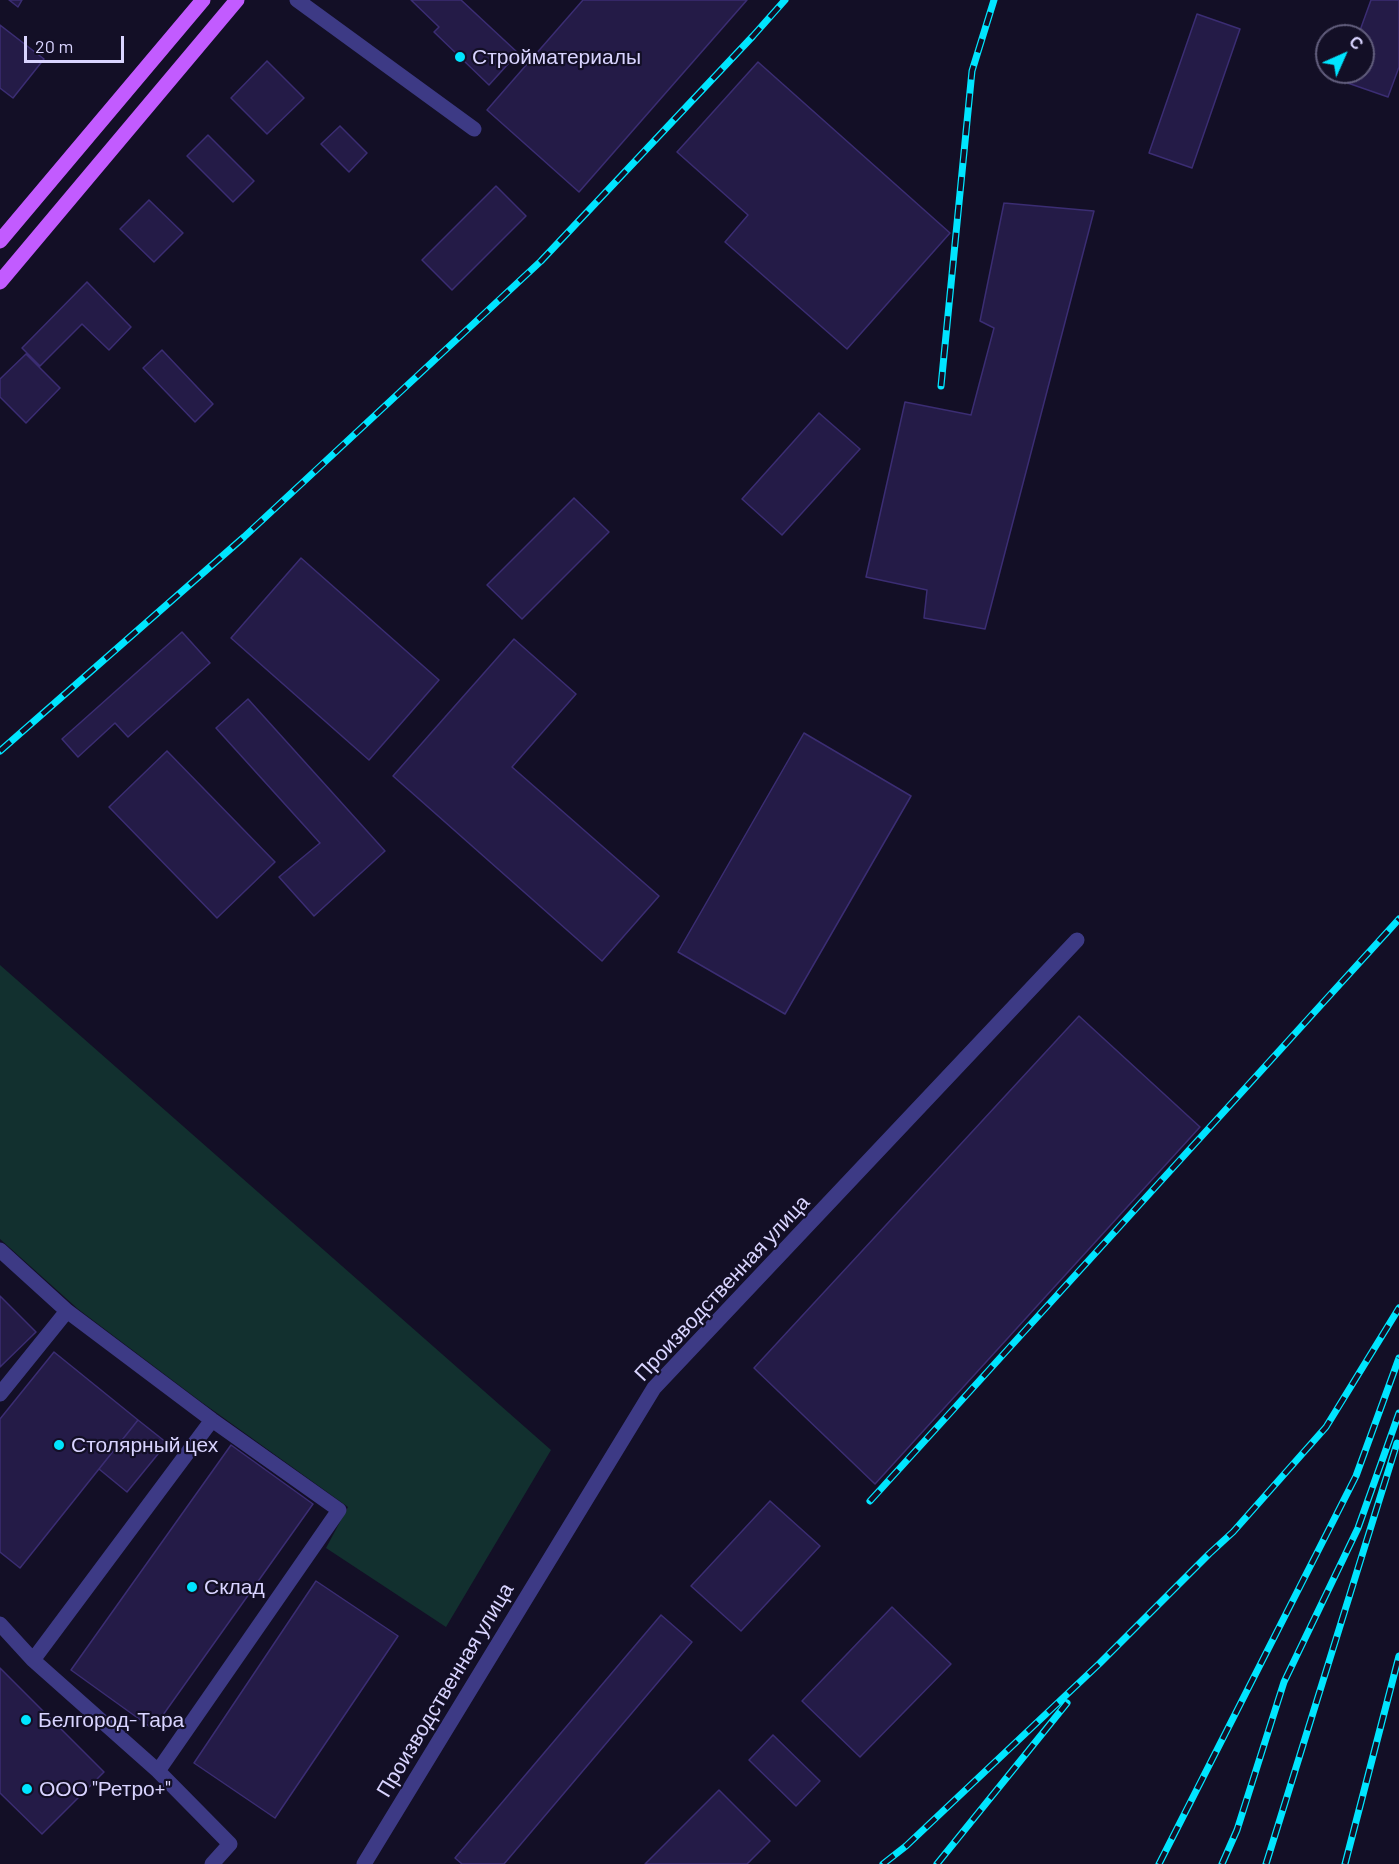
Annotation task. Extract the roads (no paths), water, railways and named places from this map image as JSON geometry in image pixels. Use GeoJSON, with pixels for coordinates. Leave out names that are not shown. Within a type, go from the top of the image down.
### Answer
{"type":"FeatureCollection","features":[{"type":"Feature","properties":{"kind":"main road"},"geometry":{"type":"LineString","coordinates":[[0,241],[203,0]]}},
{"type":"Feature","properties":{"kind":"main road"},"geometry":{"type":"LineString","coordinates":[[0,282],[237,0]]}},
{"type":"Feature","properties":{"kind":"street"},"geometry":{"type":"LineString","coordinates":[[297,0],[474,129]]}},
{"type":"Feature","properties":{"kind":"street","name":"Производственная улица"},"geometry":{"type":"LineString","coordinates":[[364,1864],[654,1388],[1077,940]]}},
{"type":"Feature","properties":{"kind":"street"},"geometry":{"type":"LineString","coordinates":[[0,1250],[67,1311],[212,1420],[339,1510],[158,1771]]}},
{"type":"Feature","properties":{"kind":"street"},"geometry":{"type":"LineString","coordinates":[[0,1394],[67,1311]]}},
{"type":"Feature","properties":{"kind":"street"},"geometry":{"type":"LineString","coordinates":[[33,1660],[212,1420]]}},
{"type":"Feature","properties":{"kind":"street"},"geometry":{"type":"LineString","coordinates":[[0,1624],[33,1660],[158,1771],[230,1844],[212,1864]]}},
{"type":"Feature","properties":{"kind":"railway"},"geometry":{"type":"LineString","coordinates":[[0,751],[244,537],[541,261],[785,0]]}},
{"type":"Feature","properties":{"kind":"railway"},"geometry":{"type":"LineString","coordinates":[[941,386],[972,71],[994,0]]}},
{"type":"Feature","properties":{"kind":"railway"},"geometry":{"type":"LineString","coordinates":[[870,1501],[1399,919]]}},
{"type":"Feature","properties":{"kind":"railway"},"geometry":{"type":"LineString","coordinates":[[883,1864],[906,1846],[1099,1664],[1233,1532],[1326,1427],[1399,1308]]}},
{"type":"Feature","properties":{"kind":"railway"},"geometry":{"type":"LineString","coordinates":[[1159,1864],[1356,1476],[1399,1358]]}},
{"type":"Feature","properties":{"kind":"railway"},"geometry":{"type":"LineString","coordinates":[[1222,1864],[1237,1830],[1284,1682],[1358,1528],[1399,1413]]}},
{"type":"Feature","properties":{"kind":"railway"},"geometry":{"type":"LineString","coordinates":[[1266,1864],[1397,1443]]}},
{"type":"Feature","properties":{"kind":"railway"},"geometry":{"type":"LineString","coordinates":[[1345,1864],[1399,1656]]}},
{"type":"Feature","properties":{"kind":"railway"},"geometry":{"type":"LineString","coordinates":[[937,1864],[1067,1703]]}},
{"type":"Feature","properties":{"kind":"place","name":"Стройматериалы"},"geometry":{"type":"Point","coordinates":[460,57]}},
{"type":"Feature","properties":{"kind":"place","name":"Столярный цех"},"geometry":{"type":"Point","coordinates":[59,1445]}},
{"type":"Feature","properties":{"kind":"place","name":"Склад"},"geometry":{"type":"Point","coordinates":[192,1587]}},
{"type":"Feature","properties":{"kind":"place","name":"Белгород-Тара"},"geometry":{"type":"Point","coordinates":[26,1720]}},
{"type":"Feature","properties":{"kind":"place","name":"ООО \"Ретро+\""},"geometry":{"type":"Point","coordinates":[27,1789]}}]}
